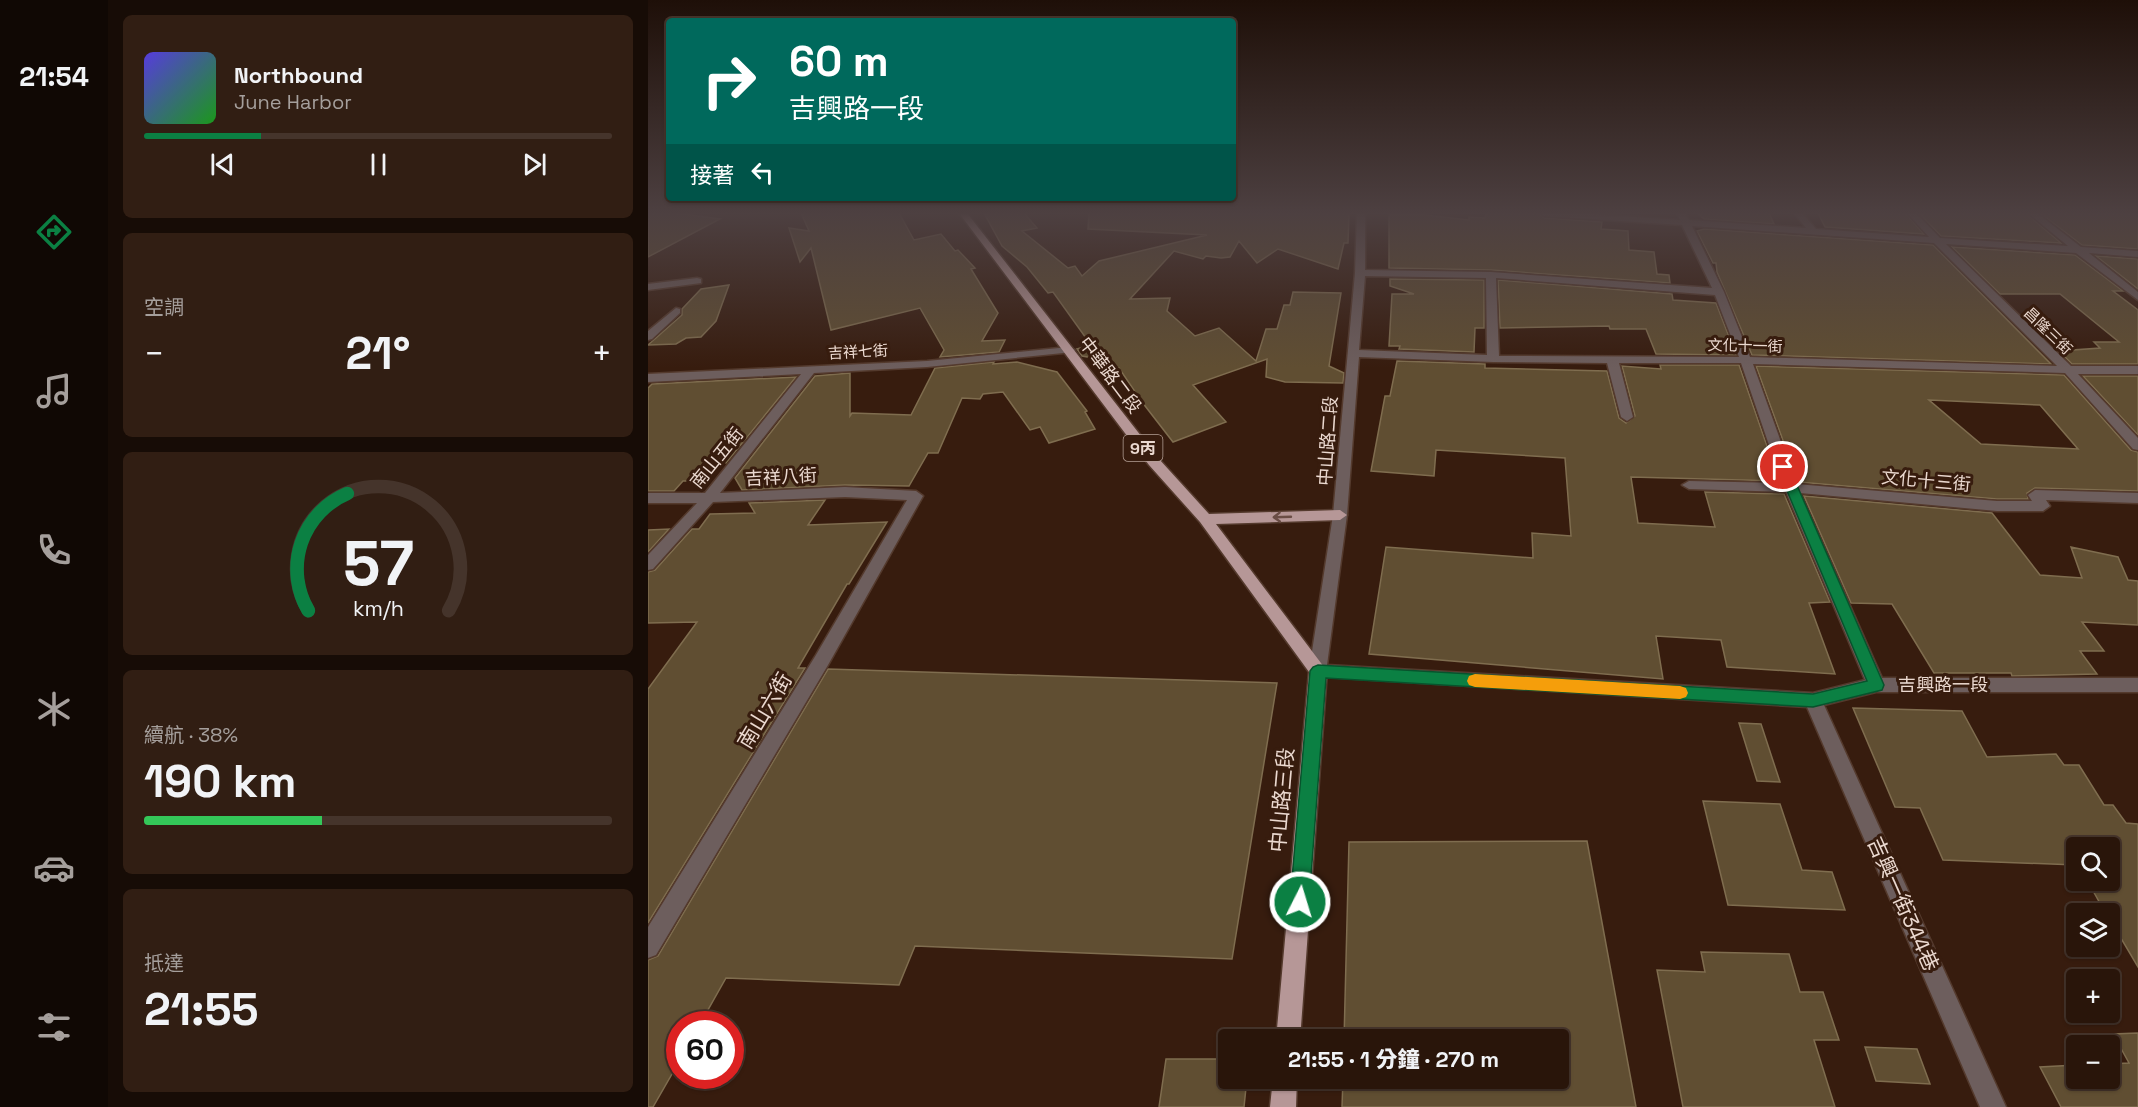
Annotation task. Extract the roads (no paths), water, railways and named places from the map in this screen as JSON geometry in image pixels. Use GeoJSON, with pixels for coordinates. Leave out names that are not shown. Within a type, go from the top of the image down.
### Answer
{"type":"FeatureCollection","features":[{"type":"Feature","properties":{"kind":"main road","name":"中華路二段"},"geometry":{"type":"LineString","coordinates":[[1003,265],[1154,462],[1205,519],[1318,671]]}},
{"type":"Feature","properties":{"kind":"main road"},"geometry":{"type":"LineString","coordinates":[[1205,519],[1340,515]]}},
{"type":"Feature","properties":{"kind":"main road","name":"中山路三段"},"geometry":{"type":"LineString","coordinates":[[1289,1029],[1318,671]]}},
{"type":"Feature","properties":{"kind":"main road"},"geometry":{"type":"LineString","coordinates":[[1283,1107],[1284,1089]]}},
{"type":"Feature","properties":{"kind":"street","name":"中山路二段"},"geometry":{"type":"LineString","coordinates":[[1318,671],[1340,515],[1360,265]]}},
{"type":"Feature","properties":{"kind":"street"},"geometry":{"type":"LineString","coordinates":[[1707,265],[1746,360],[1791,488],[1876,685]]}},
{"type":"Feature","properties":{"kind":"street","name":"昌隆三街"},"geometry":{"type":"LineString","coordinates":[[1961,265],[2068,370],[2138,446]]}},
{"type":"Feature","properties":{"kind":"street"},"geometry":{"type":"LineString","coordinates":[[2099,265],[2138,297]]}},
{"type":"Feature","properties":{"kind":"street"},"geometry":{"type":"LineString","coordinates":[[1360,273],[1491,275],[1719,292]]}},
{"type":"Feature","properties":{"kind":"street"},"geometry":{"type":"LineString","coordinates":[[1491,275],[1493,359]]}},
{"type":"Feature","properties":{"kind":"street"},"geometry":{"type":"LineString","coordinates":[[648,287],[697,281]]}},
{"type":"Feature","properties":{"kind":"street"},"geometry":{"type":"LineString","coordinates":[[648,337],[676,311]]}},
{"type":"Feature","properties":{"kind":"street","name":"吉祥七街"},"geometry":{"type":"LineString","coordinates":[[648,378],[927,364],[1069,350]]}},
{"type":"Feature","properties":{"kind":"street","name":"文化十一街"},"geometry":{"type":"LineString","coordinates":[[1352,353],[1493,359],[1746,360],[2138,370]]}},
{"type":"Feature","properties":{"kind":"street"},"geometry":{"type":"LineString","coordinates":[[1612,360],[1627,417]]}},
{"type":"Feature","properties":{"kind":"street","name":"南山五街"},"geometry":{"type":"LineString","coordinates":[[648,566],[709,498],[810,370]]}},
{"type":"Feature","properties":{"kind":"street","name":"文化十三街"},"geometry":{"type":"LineString","coordinates":[[1689,485],[1791,488],[1997,506],[2043,506],[2035,495],[2138,498]]}},
{"type":"Feature","properties":{"kind":"street","name":"吉祥八街"},"geometry":{"type":"LineString","coordinates":[[648,498],[709,498],[845,492],[915,496]]}},
{"type":"Feature","properties":{"kind":"street","name":"南山六街"},"geometry":{"type":"LineString","coordinates":[[648,947],[822,660],[915,496]]}},
{"type":"Feature","properties":{"kind":"street","name":"吉興路一段"},"geometry":{"type":"LineString","coordinates":[[1318,671],[1813,700],[1876,685],[2138,685]]}},
{"type":"Feature","properties":{"kind":"street","name":"吉興一街344巷"},"geometry":{"type":"LineString","coordinates":[[1813,700],[1993,1107]]}}]}
